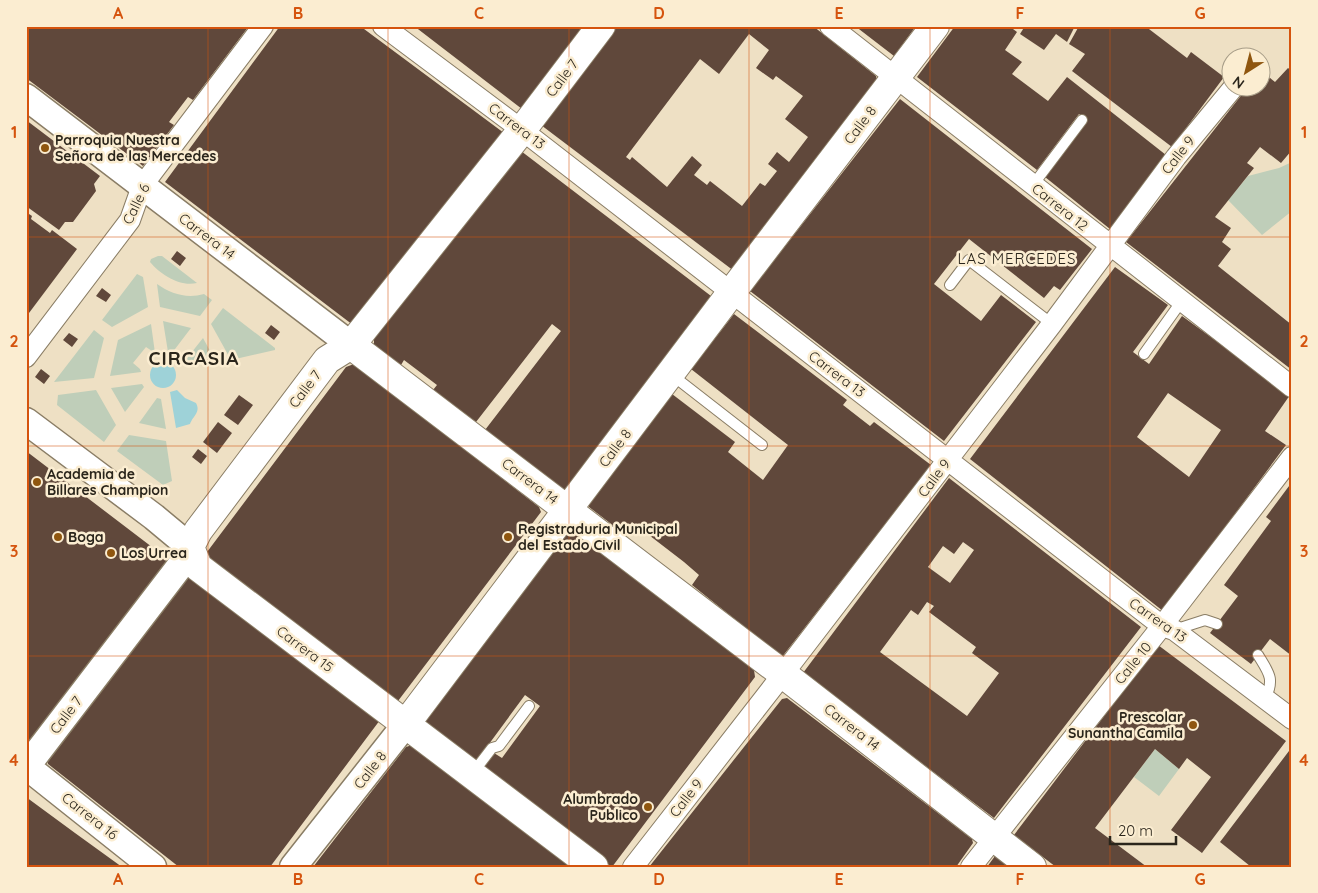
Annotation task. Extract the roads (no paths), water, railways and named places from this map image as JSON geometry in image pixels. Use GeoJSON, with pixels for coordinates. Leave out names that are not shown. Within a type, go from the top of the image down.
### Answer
{"type":"FeatureCollection","features":[{"type":"Feature","properties":{"kind":"main road","name":"Calle 7"},"geometry":{"type":"LineString","coordinates":[[190,547],[198,531],[326,360],[351,345],[522,130],[601,26]]}},
{"type":"Feature","properties":{"kind":"main road","name":"Calle 8"},"geometry":{"type":"LineString","coordinates":[[405,725],[935,26]]}},
{"type":"Feature","properties":{"kind":"main road","name":"Carrera 14"},"geometry":{"type":"LineString","coordinates":[[351,345],[783,674],[1032,867]]}},
{"type":"Feature","properties":{"kind":"main road","name":"Carrera 15"},"geometry":{"type":"LineString","coordinates":[[190,547],[198,567],[594,867]]}},
{"type":"Feature","properties":{"kind":"street","name":"Calle 6"},"geometry":{"type":"LineString","coordinates":[[26,357],[130,220],[142,186],[263,26]]}},
{"type":"Feature","properties":{"kind":"street","name":"Carrera 13"},"geometry":{"type":"LineString","coordinates":[[383,26],[522,130],[1168,628],[1292,719]]}},
{"type":"Feature","properties":{"kind":"street","name":"Carrera 12"},"geometry":{"type":"LineString","coordinates":[[830,26],[1110,247],[1292,387]]}},
{"type":"Feature","properties":{"kind":"street","name":"Carrera 14"},"geometry":{"type":"LineString","coordinates":[[26,96],[351,345]]}},
{"type":"Feature","properties":{"kind":"street","name":"Calle 9"},"geometry":{"type":"LineString","coordinates":[[633,867],[1052,324],[1176,157],[1225,98]]}},
{"type":"Feature","properties":{"kind":"street","name":"Carrera 15"},"geometry":{"type":"LineString","coordinates":[[26,421],[154,517],[190,547]]}},
{"type":"Feature","properties":{"kind":"street","name":"Calle 10"},"geometry":{"type":"LineString","coordinates":[[971,867],[993,837],[1168,628],[1292,458]]}},
{"type":"Feature","properties":{"kind":"street","name":"Calle 7"},"geometry":{"type":"LineString","coordinates":[[26,767],[180,566],[190,547]]}},
{"type":"Feature","properties":{"kind":"street","name":"Calle 8"},"geometry":{"type":"LineString","coordinates":[[293,867],[405,725]]}},
{"type":"Feature","properties":{"kind":"street","name":"Carrera 16"},"geometry":{"type":"LineString","coordinates":[[26,767],[154,867]]}},
{"type":"Feature","properties":{"kind":"lane"},"geometry":{"type":"LineString","coordinates":[[1033,185],[1082,120]]}},
{"type":"Feature","properties":{"kind":"lane"},"geometry":{"type":"LineString","coordinates":[[950,285],[969,260],[1052,324]]}},
{"type":"Feature","properties":{"kind":"lane"},"geometry":{"type":"LineString","coordinates":[[1144,354],[1181,302]]}},
{"type":"Feature","properties":{"kind":"lane"},"geometry":{"type":"LineString","coordinates":[[671,374],[762,445]]}},
{"type":"Feature","properties":{"kind":"lane"},"geometry":{"type":"LineString","coordinates":[[1168,628],[1205,620],[1217,624]]}},
{"type":"Feature","properties":{"kind":"lane"},"geometry":{"type":"LineString","coordinates":[[1258,655],[1270,674],[1270,688],[1265,699]]}},
{"type":"Feature","properties":{"kind":"lane"},"geometry":{"type":"LineString","coordinates":[[472,775],[492,748],[499,746],[529,706]]}},
{"type":"Feature","properties":{"kind":"water"},"geometry":{"type":"Polygon","coordinates":[[[163,362],[172,366],[176,375],[172,384],[163,388],[154,384],[150,375],[154,366],[163,362]]]}},
{"type":"Feature","properties":{"kind":"water"},"geometry":{"type":"Polygon","coordinates":[[[177,390],[185,398],[196,403],[198,409],[190,424],[176,428],[170,392],[177,390]]]}},
{"type":"Feature","properties":{"kind":"place","name":"Parroquia Nuestra Señora de las Mercedes"},"geometry":{"type":"Point","coordinates":[45,148]}},
{"type":"Feature","properties":{"kind":"place","name":"Academia de Billares Champion"},"geometry":{"type":"Point","coordinates":[37,482]}},
{"type":"Feature","properties":{"kind":"place","name":"Boga"},"geometry":{"type":"Point","coordinates":[58,537]}},
{"type":"Feature","properties":{"kind":"place","name":"Registraduria Municipal del Estado Civil"},"geometry":{"type":"Point","coordinates":[508,537]}},
{"type":"Feature","properties":{"kind":"place","name":"Los Urrea"},"geometry":{"type":"Point","coordinates":[111,553]}},
{"type":"Feature","properties":{"kind":"place","name":"Prescolar Sunantha Camila"},"geometry":{"type":"Point","coordinates":[1193,725]}},
{"type":"Feature","properties":{"kind":"place","name":"Alumbrado Publico"},"geometry":{"type":"Point","coordinates":[648,807]}},
{"type":"Feature","properties":{"kind":"district","name":"LAS MERCEDES"},"geometry":{"type":"Point","coordinates":[1017,258]}},
{"type":"Feature","properties":{"kind":"district","name":"CIRCASIA"},"geometry":{"type":"Point","coordinates":[194,358]}}]}
